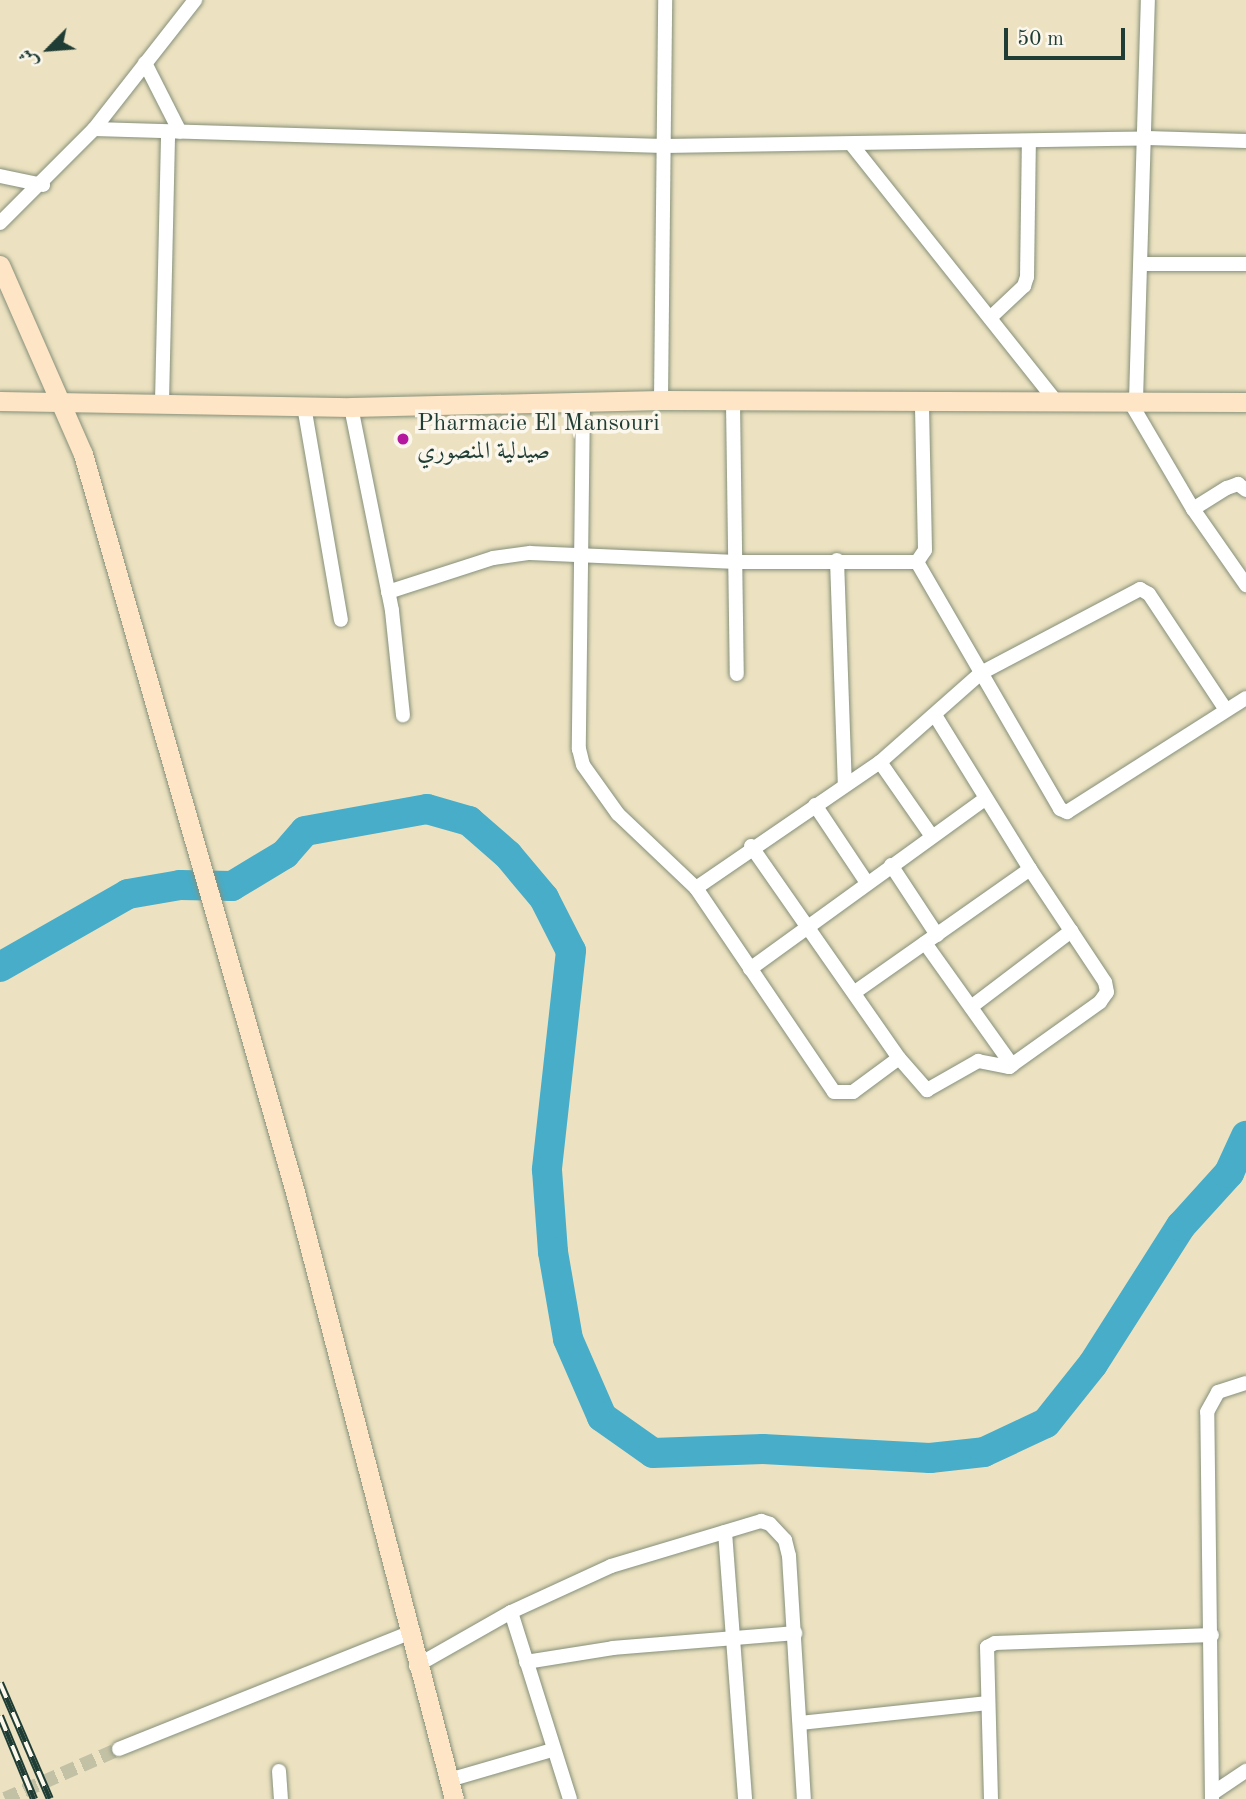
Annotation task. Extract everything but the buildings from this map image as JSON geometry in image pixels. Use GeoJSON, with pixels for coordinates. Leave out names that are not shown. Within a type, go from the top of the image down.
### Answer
{"type":"FeatureCollection","features":[{"type":"Feature","properties":{"kind":"street"},"geometry":{"type":"LineString","coordinates":[[0,223],[43,185],[94,129],[195,0]]}},
{"type":"Feature","properties":{"kind":"street"},"geometry":{"type":"LineString","coordinates":[[661,400],[665,0]]}},
{"type":"Feature","properties":{"kind":"street"},"geometry":{"type":"LineString","coordinates":[[1149,0],[1142,264],[1133,400],[1193,509],[1246,585]]}},
{"type":"Feature","properties":{"kind":"street"},"geometry":{"type":"LineString","coordinates":[[145,63],[174,132],[162,402]]}},
{"type":"Feature","properties":{"kind":"street"},"geometry":{"type":"LineString","coordinates":[[94,129],[664,146],[852,145],[1147,138],[1246,141]]}},
{"type":"Feature","properties":{"kind":"street"},"geometry":{"type":"LineString","coordinates":[[990,318],[1024,286],[1027,277],[1029,141]]}},
{"type":"Feature","properties":{"kind":"street"},"geometry":{"type":"LineString","coordinates":[[852,145],[1055,400]]}},
{"type":"Feature","properties":{"kind":"street"},"geometry":{"type":"LineString","coordinates":[[0,176],[43,185]]}},
{"type":"Feature","properties":{"kind":"street"},"geometry":{"type":"LineString","coordinates":[[1142,264],[1246,264]]}},
{"type":"Feature","properties":{"kind":"street"},"geometry":{"type":"LineString","coordinates":[[0,265],[83,454],[227,964],[295,1192],[416,1666],[454,1799]]}},
{"type":"Feature","properties":{"kind":"street"},"geometry":{"type":"LineString","coordinates":[[1,404],[61,400],[351,407],[661,400],[733,403],[1246,401]]}},
{"type":"Feature","properties":{"kind":"street"},"geometry":{"type":"LineString","coordinates":[[583,401],[584,556],[579,749],[583,765],[618,814],[695,888],[834,1092],[853,1092],[899,1058]]}},
{"type":"Feature","properties":{"kind":"street"},"geometry":{"type":"LineString","coordinates":[[916,562],[925,550],[922,402]]}},
{"type":"Feature","properties":{"kind":"street"},"geometry":{"type":"LineString","coordinates":[[733,403],[737,674]]}},
{"type":"Feature","properties":{"kind":"street"},"geometry":{"type":"LineString","coordinates":[[304,406],[341,620]]}},
{"type":"Feature","properties":{"kind":"street"},"geometry":{"type":"LineString","coordinates":[[351,407],[388,592],[403,715]]}},
{"type":"Feature","properties":{"kind":"street"},"geometry":{"type":"LineString","coordinates":[[1193,509],[1238,484],[1246,490]]}},
{"type":"Feature","properties":{"kind":"street"},"geometry":{"type":"LineString","coordinates":[[388,592],[493,558],[530,553],[737,562],[916,562]]}},
{"type":"Feature","properties":{"kind":"street"},"geometry":{"type":"LineString","coordinates":[[837,561],[845,785]]}},
{"type":"Feature","properties":{"kind":"street"},"geometry":{"type":"LineString","coordinates":[[916,562],[1060,809],[1067,812],[1246,698]]}},
{"type":"Feature","properties":{"kind":"street"},"geometry":{"type":"LineString","coordinates":[[695,888],[751,846],[880,762],[981,673],[1140,589],[1149,594],[1226,710]]}},
{"type":"Feature","properties":{"kind":"street"},"geometry":{"type":"LineString","coordinates":[[751,846],[805,928],[855,992],[899,1058],[927,1090],[978,1061],[1013,1065],[1092,1010],[1107,992],[935,715]]}},
{"type":"Feature","properties":{"kind":"street"},"geometry":{"type":"LineString","coordinates":[[880,762],[931,835]]}},
{"type":"Feature","properties":{"kind":"street"},"geometry":{"type":"LineString","coordinates":[[750,969],[931,835],[986,799]]}},
{"type":"Feature","properties":{"kind":"street"},"geometry":{"type":"LineString","coordinates":[[815,805],[867,883]]}},
{"type":"Feature","properties":{"kind":"street"},"geometry":{"type":"LineString","coordinates":[[891,865],[971,1007],[1013,1065]]}},
{"type":"Feature","properties":{"kind":"street"},"geometry":{"type":"LineString","coordinates":[[855,992],[1030,869]]}},
{"type":"Feature","properties":{"kind":"street"},"geometry":{"type":"LineString","coordinates":[[971,1007],[1071,931]]}},
{"type":"Feature","properties":{"kind":"street"},"geometry":{"type":"LineString","coordinates":[[1212,1796],[1207,1412],[1218,1392],[1246,1383]]}},
{"type":"Feature","properties":{"kind":"street"},"geometry":{"type":"LineString","coordinates":[[416,1666],[511,1612],[611,1566],[761,1521],[785,1539],[795,1633],[804,1799]]}},
{"type":"Feature","properties":{"kind":"street"},"geometry":{"type":"LineString","coordinates":[[725,1532],[736,1637],[745,1799]]}},
{"type":"Feature","properties":{"kind":"street"},"geometry":{"type":"LineString","coordinates":[[511,1612],[569,1799]]}},
{"type":"Feature","properties":{"kind":"street"},"geometry":{"type":"LineString","coordinates":[[526,1662],[613,1648],[795,1633]]}},
{"type":"Feature","properties":{"kind":"street"},"geometry":{"type":"LineString","coordinates":[[118,1749],[408,1634]]}},
{"type":"Feature","properties":{"kind":"street"},"geometry":{"type":"LineString","coordinates":[[991,1799],[985,1653],[995,1643],[1212,1635]]}},
{"type":"Feature","properties":{"kind":"street"},"geometry":{"type":"LineString","coordinates":[[800,1723],[988,1703]]}},
{"type":"Feature","properties":{"kind":"street"},"geometry":{"type":"LineString","coordinates":[[449,1780],[552,1750]]}},
{"type":"Feature","properties":{"kind":"street"},"geometry":{"type":"LineString","coordinates":[[279,1771],[281,1799]]}},
{"type":"Feature","properties":{"kind":"street"},"geometry":{"type":"LineString","coordinates":[[1212,1796],[1246,1771]]}},
{"type":"Feature","properties":{"kind":"waterway"},"geometry":{"type":"LineString","coordinates":[[0,967],[128,894],[180,885],[232,886],[285,854],[305,831],[427,809],[469,821],[508,855],[544,898],[571,951],[547,1170],[553,1252],[568,1339],[602,1417],[653,1453],[763,1449],[930,1458],[984,1452],[1046,1423],[1093,1364],[1181,1226],[1229,1173],[1246,1136]]}},
{"type":"Feature","properties":{"kind":"tunnel"},"geometry":{"type":"LineString","coordinates":[[5,1799],[119,1749]]}},
{"type":"Feature","properties":{"kind":"railway"},"geometry":{"type":"LineString","coordinates":[[0,1683],[50,1799]]}},
{"type":"Feature","properties":{"kind":"railway"},"geometry":{"type":"LineString","coordinates":[[0,1716],[34,1799]]}},
{"type":"Feature","properties":{"kind":"place","name":"Pharmacie El Mansouri صيدلية المنصوري"},"geometry":{"type":"Point","coordinates":[403,439]}}]}
